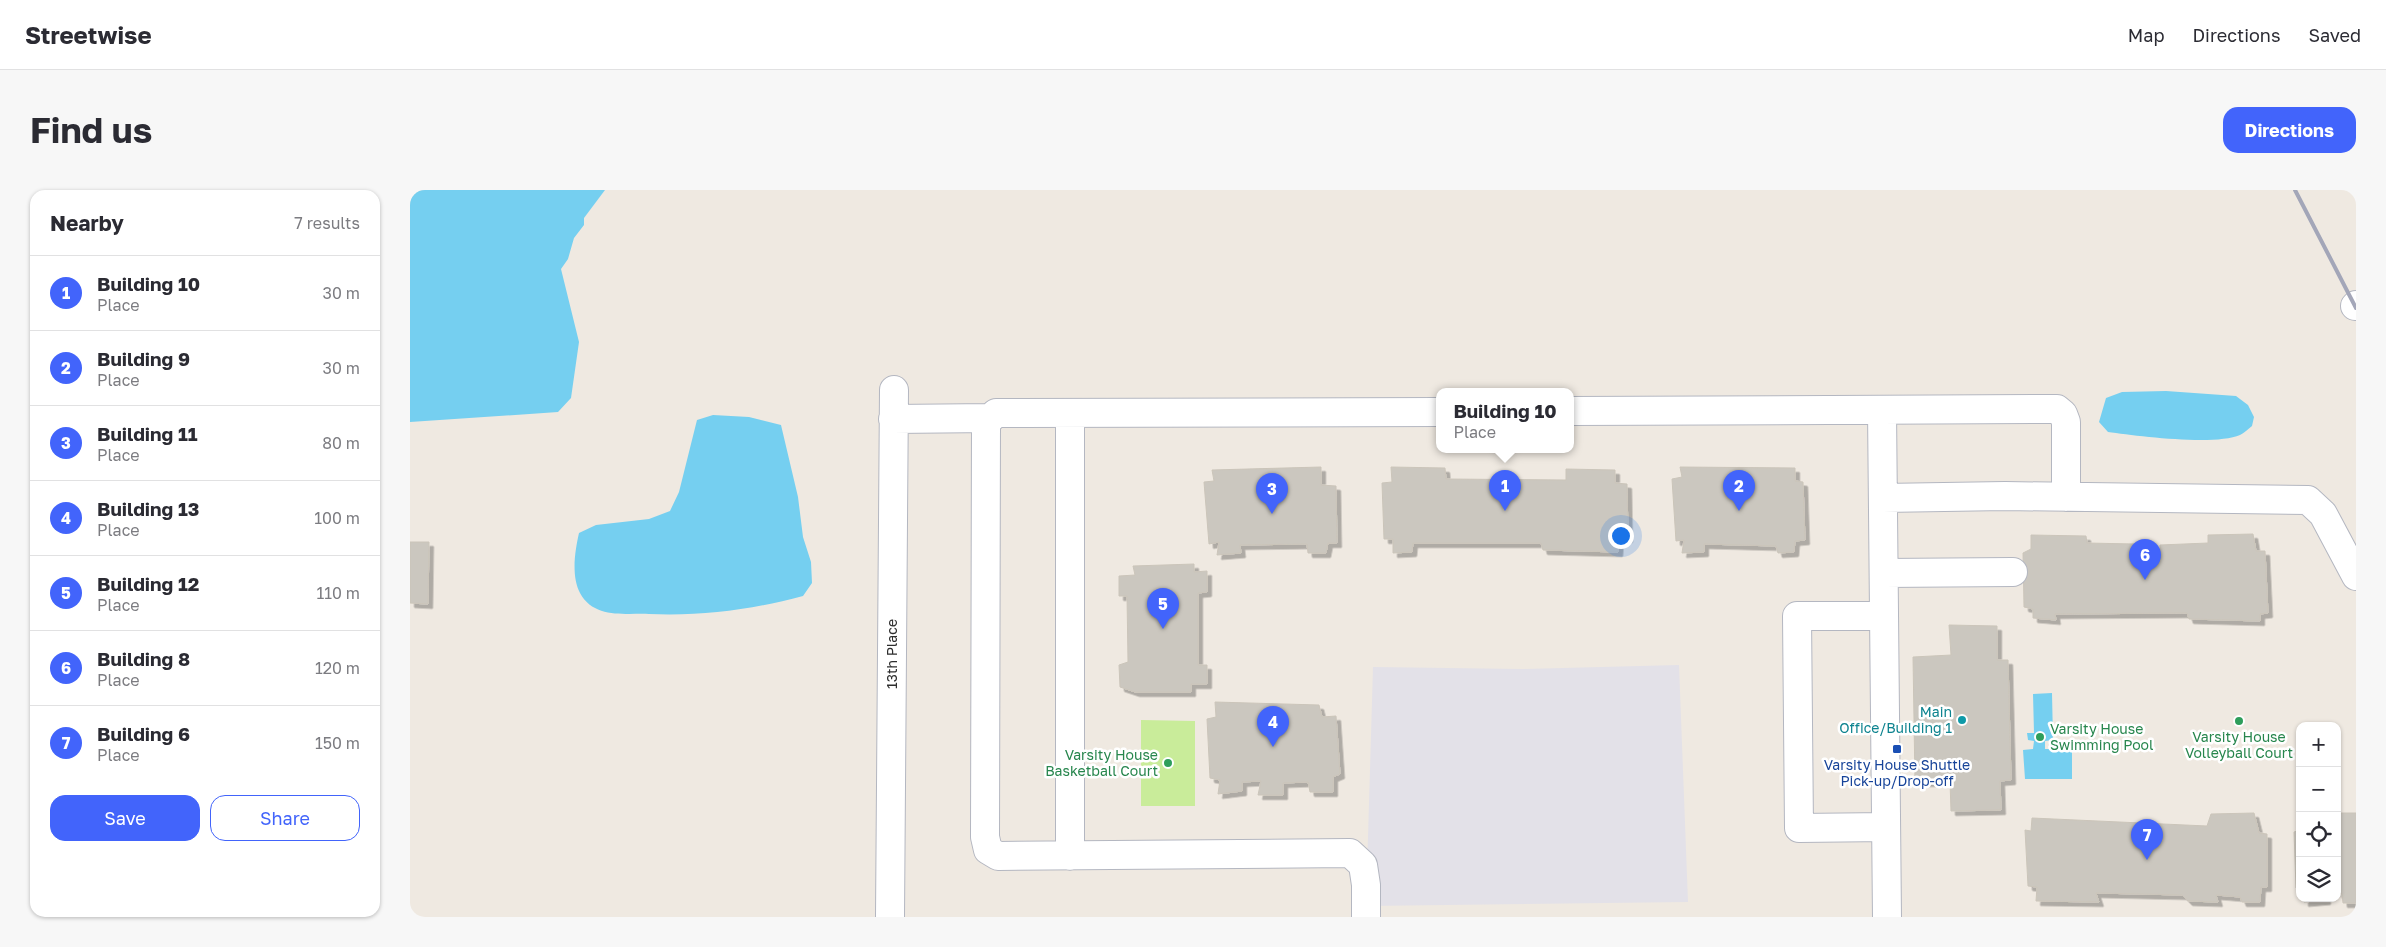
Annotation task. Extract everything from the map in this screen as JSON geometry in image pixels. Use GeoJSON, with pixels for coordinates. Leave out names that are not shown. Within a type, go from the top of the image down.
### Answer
{"type":"FeatureCollection","features":[{"type":"Feature","properties":{"kind":"street","name":"13th Place"},"geometry":{"type":"LineString","coordinates":[[890,917],[894,390]]}},
{"type":"Feature","properties":{"kind":"street"},"geometry":{"type":"LineString","coordinates":[[1574,411],[2056,409],[2063,414],[2066,422],[2066,497]]}},
{"type":"Feature","properties":{"kind":"street"},"geometry":{"type":"LineString","coordinates":[[1882,410],[1887,917]]}},
{"type":"Feature","properties":{"kind":"street"},"geometry":{"type":"LineString","coordinates":[[1366,917],[1366,885],[1363,865],[1350,853],[998,856],[988,850],[985,837],[986,422],[996,413],[1436,412]]}},
{"type":"Feature","properties":{"kind":"street"},"geometry":{"type":"LineString","coordinates":[[1070,413],[1070,856]]}},
{"type":"Feature","properties":{"kind":"street"},"geometry":{"type":"LineString","coordinates":[[893,419],[991,418]]}},
{"type":"Feature","properties":{"kind":"street"},"geometry":{"type":"LineString","coordinates":[[1883,498],[2066,497],[2308,500],[2323,514],[2356,576]]}},
{"type":"Feature","properties":{"kind":"street"},"geometry":{"type":"LineString","coordinates":[[1884,573],[2013,572]]}},
{"type":"Feature","properties":{"kind":"street"},"geometry":{"type":"LineString","coordinates":[[1884,616],[1797,616],[1798,818],[1799,828],[1886,827]]}},
{"type":"Feature","properties":{"kind":"shaded area"},"geometry":{"type":"Polygon","coordinates":[[[1679,665],[1688,902],[1366,906],[1373,667],[1522,669],[1679,665]]]}},
{"type":"Feature","properties":{"kind":"green space","name":"Varsity House Basketball Court"},"geometry":{"type":"Polygon","coordinates":[[[1141,720],[1195,721],[1195,806],[1141,806],[1141,720]]]}},
{"type":"Feature","properties":{"kind":"water"},"geometry":{"type":"Polygon","coordinates":[[[410,190],[605,190],[584,218],[584,225],[574,238],[568,259],[561,269],[579,342],[571,398],[558,412],[410,422],[410,190]]]}},
{"type":"Feature","properties":{"kind":"water"},"geometry":{"type":"Polygon","coordinates":[[[2166,391],[2236,396],[2248,405],[2254,417],[2252,426],[2240,435],[2228,438],[2195,440],[2155,438],[2108,432],[2099,422],[2106,398],[2122,392],[2166,391]]]}},
{"type":"Feature","properties":{"kind":"water"},"geometry":{"type":"Polygon","coordinates":[[[713,415],[749,417],[781,425],[798,497],[803,537],[811,562],[812,583],[803,596],[727,611],[689,614],[620,614],[602,611],[593,607],[580,593],[575,579],[575,555],[579,533],[596,525],[649,519],[670,511],[679,492],[697,420],[713,415]]]}},
{"type":"Feature","properties":{"kind":"water","name":"Varsity House Swimming Pool"},"geometry":{"type":"Polygon","coordinates":[[[2052,693],[2053,740],[2045,741],[2045,749],[2072,749],[2072,779],[2025,779],[2023,750],[2033,749],[2034,741],[2028,740],[2027,733],[2034,733],[2033,694],[2052,693]]]}},
{"type":"Feature","properties":{"kind":"building"},"geometry":{"type":"Polygon","coordinates":[[[1321,467],[1321,485],[1336,486],[1337,543],[1328,543],[1326,553],[1308,553],[1307,544],[1240,545],[1241,553],[1217,555],[1219,542],[1209,544],[1204,482],[1214,481],[1212,470],[1321,467]]]}},
{"type":"Feature","properties":{"kind":"building"},"geometry":{"type":"Polygon","coordinates":[[[1391,467],[1445,468],[1446,479],[1566,480],[1566,469],[1615,470],[1615,483],[1627,484],[1628,538],[1619,539],[1618,552],[1543,550],[1541,543],[1413,543],[1412,552],[1393,553],[1393,539],[1384,539],[1382,483],[1392,482],[1391,467]]]}},
{"type":"Feature","properties":{"kind":"building"},"geometry":{"type":"Polygon","coordinates":[[[1680,467],[1795,468],[1795,481],[1803,482],[1805,540],[1795,541],[1794,552],[1778,553],[1776,546],[1704,544],[1704,552],[1682,553],[1684,540],[1676,541],[1672,479],[1682,477],[1680,467]]]}},
{"type":"Feature","properties":{"kind":"building"},"geometry":{"type":"Polygon","coordinates":[[[2253,534],[2256,551],[2265,551],[2268,613],[2260,614],[2260,621],[2189,619],[2187,613],[2055,614],[2056,620],[2033,618],[2033,609],[2024,607],[2023,553],[2031,549],[2031,535],[2086,536],[2087,543],[2135,544],[2136,550],[2160,550],[2160,545],[2208,543],[2208,535],[2253,534]]]}},
{"type":"Feature","properties":{"kind":"building"},"geometry":{"type":"Polygon","coordinates":[[[410,542],[429,542],[428,604],[410,603],[410,542]]]}},
{"type":"Feature","properties":{"kind":"building"},"geometry":{"type":"Polygon","coordinates":[[[1194,564],[1194,572],[1207,571],[1207,592],[1198,593],[1198,665],[1207,665],[1207,684],[1191,684],[1191,692],[1135,692],[1120,687],[1119,665],[1128,662],[1127,596],[1119,596],[1119,576],[1135,575],[1133,566],[1194,564]]]}},
{"type":"Feature","properties":{"kind":"building","name":"Main Office/Building 1"},"geometry":{"type":"Polygon","coordinates":[[[1949,625],[1997,626],[1997,660],[2008,660],[2011,780],[2000,781],[2001,810],[1951,811],[1950,782],[1915,782],[1913,657],[1951,655],[1949,625]]]}},
{"type":"Feature","properties":{"kind":"building"},"geometry":{"type":"Polygon","coordinates":[[[1215,702],[1319,705],[1322,717],[1336,716],[1340,774],[1333,777],[1333,792],[1310,792],[1308,782],[1283,783],[1283,795],[1258,795],[1261,781],[1242,782],[1242,791],[1218,794],[1220,780],[1210,778],[1207,719],[1216,717],[1215,702]]]}},
{"type":"Feature","properties":{"kind":"building"},"geometry":{"type":"Polygon","coordinates":[[[2254,813],[2259,833],[2267,834],[2267,887],[2261,887],[2260,902],[2242,902],[2240,897],[2216,895],[2218,902],[2188,901],[2182,895],[2096,893],[2099,902],[2036,901],[2037,887],[2028,886],[2025,830],[2031,831],[2032,818],[2207,826],[2211,814],[2254,813]]]}},
{"type":"Feature","properties":{"kind":"building"},"geometry":{"type":"Polygon","coordinates":[[[2341,813],[2356,813],[2356,903],[2343,903],[2341,813]]]}},
{"type":"Feature","properties":{"kind":"building"},"geometry":{"type":"Polygon","coordinates":[[[2296,831],[2296,888],[2294,832],[2296,831]]]}},
{"type":"Feature","properties":{"kind":"railway"},"geometry":{"type":"LineString","coordinates":[[2295,190],[2356,308]]}},
{"type":"Feature","properties":{"kind":"place","name":"Building 10"},"geometry":{"type":"Point","coordinates":[1505,511]}},
{"type":"Feature","properties":{"kind":"place","name":"Building 9"},"geometry":{"type":"Point","coordinates":[1739,511]}},
{"type":"Feature","properties":{"kind":"place","name":"Building 11"},"geometry":{"type":"Point","coordinates":[1272,514]}},
{"type":"Feature","properties":{"kind":"place","name":"Building 8"},"geometry":{"type":"Point","coordinates":[2145,580]}},
{"type":"Feature","properties":{"kind":"place","name":"Building 12"},"geometry":{"type":"Point","coordinates":[1163,629]}},
{"type":"Feature","properties":{"kind":"place","name":"Main Office/Building 1"},"geometry":{"type":"Point","coordinates":[1962,720]}},
{"type":"Feature","properties":{"kind":"place","name":"Varsity House Volleyball Court"},"geometry":{"type":"Point","coordinates":[2239,721]}},
{"type":"Feature","properties":{"kind":"place","name":"Varsity House Swimming Pool"},"geometry":{"type":"Point","coordinates":[2040,737]}},
{"type":"Feature","properties":{"kind":"place","name":"Building 13"},"geometry":{"type":"Point","coordinates":[1273,747]}},
{"type":"Feature","properties":{"kind":"place","name":"Varsity House Shuttle Pick-up/Drop-off"},"geometry":{"type":"Point","coordinates":[1897,749]}},
{"type":"Feature","properties":{"kind":"place","name":"Varsity House Basketball Court"},"geometry":{"type":"Point","coordinates":[1168,763]}},
{"type":"Feature","properties":{"kind":"place","name":"Building 6"},"geometry":{"type":"Point","coordinates":[2147,860]}}]}
